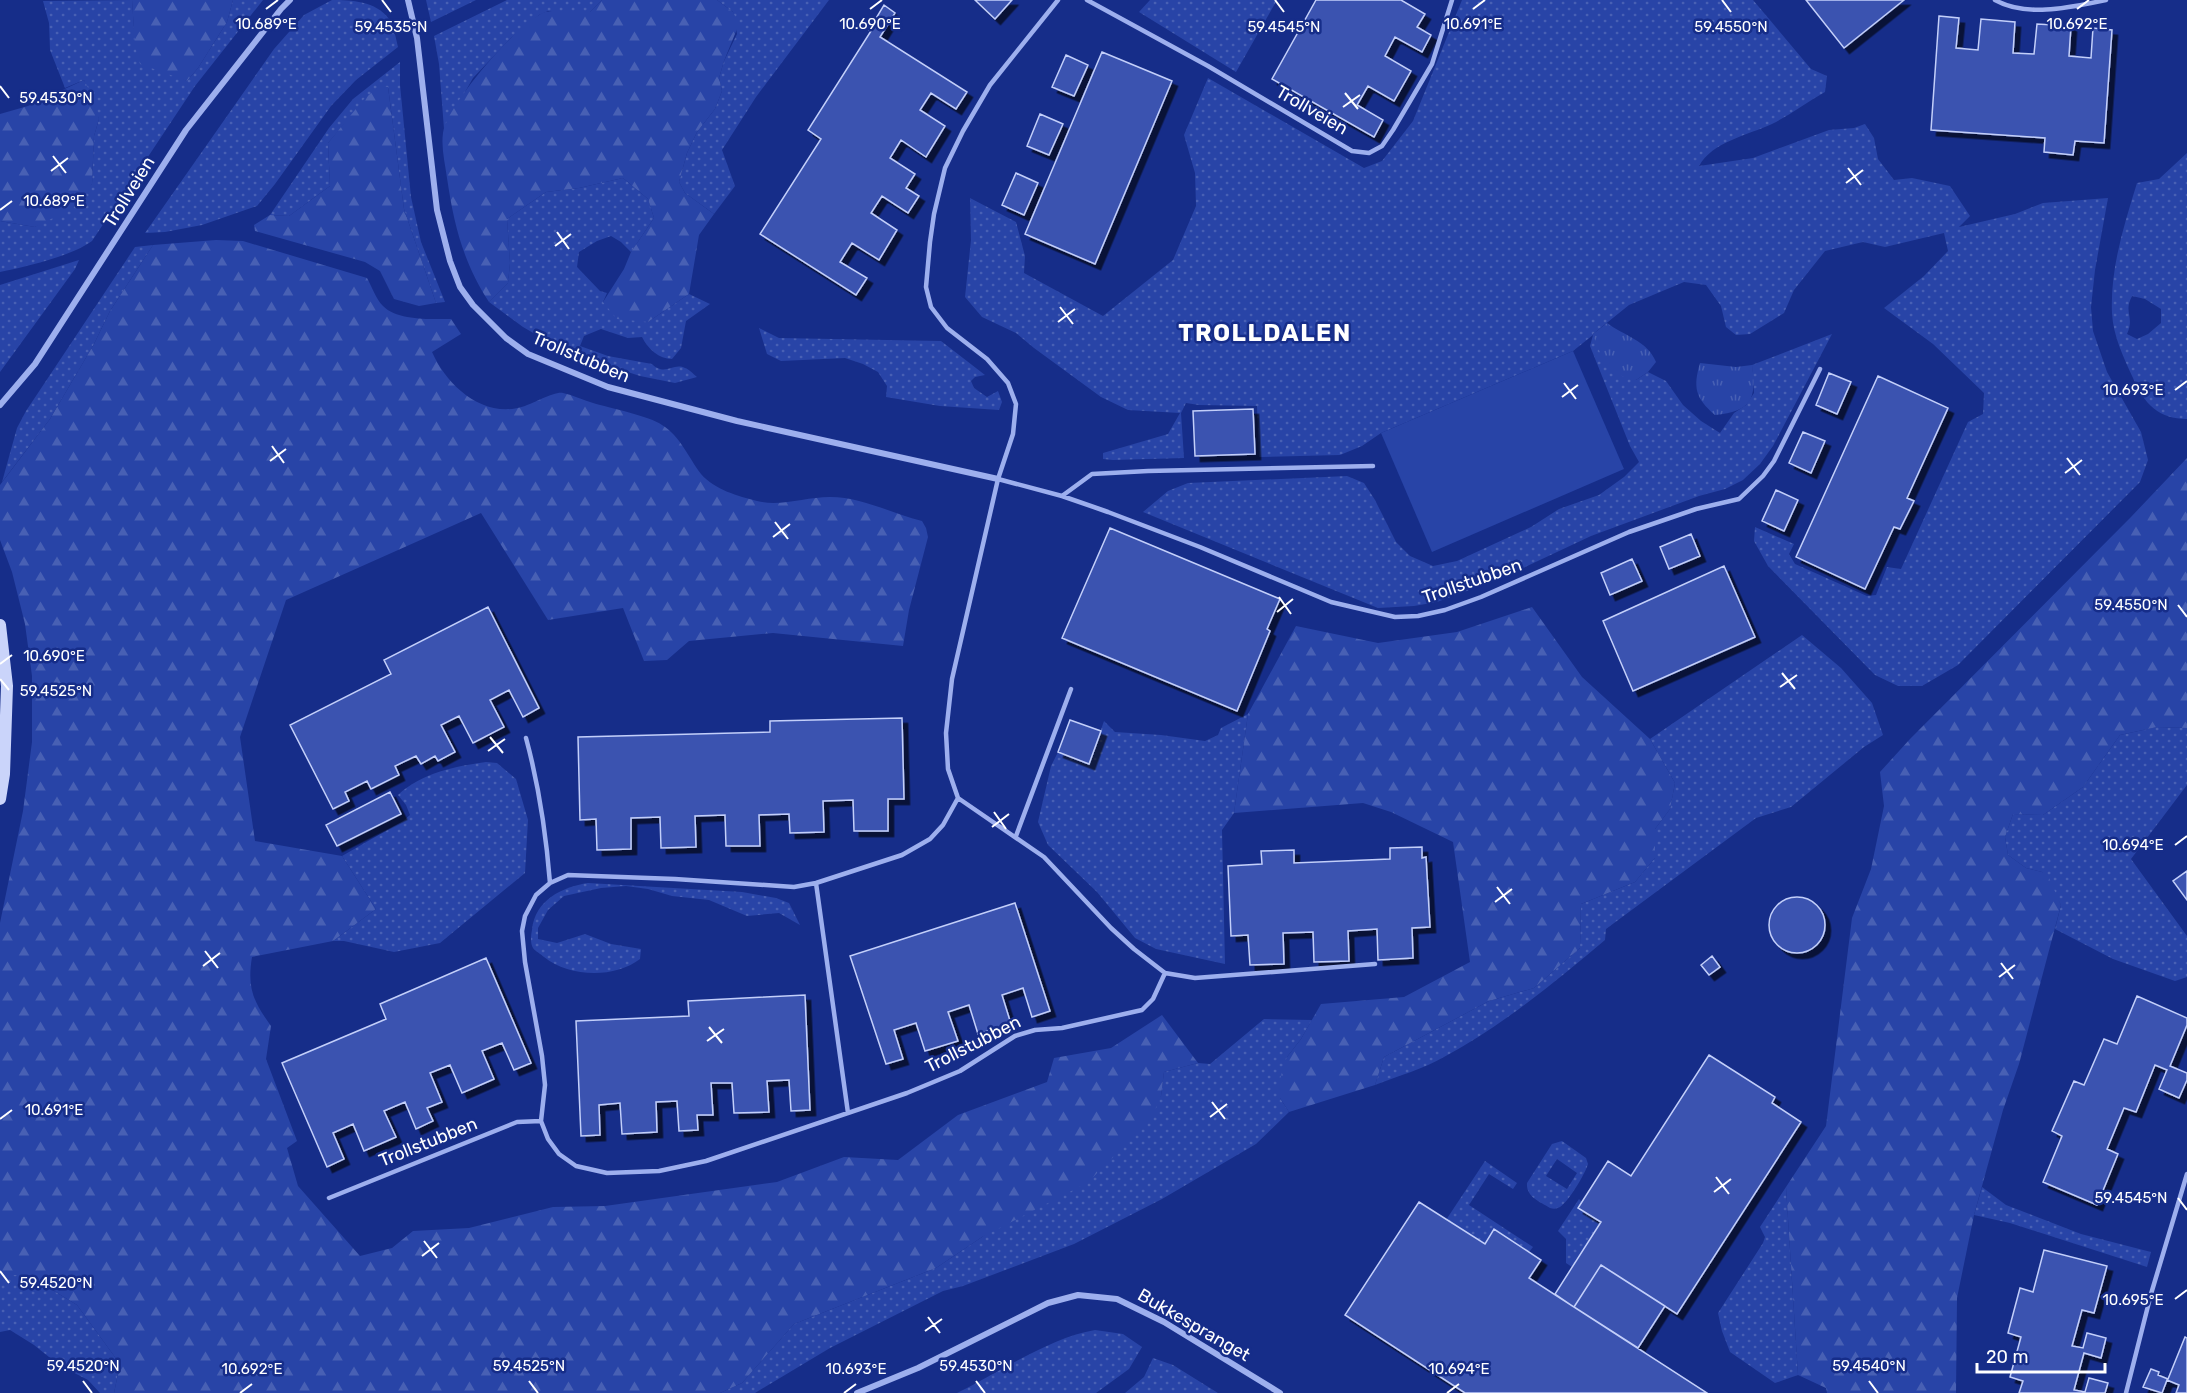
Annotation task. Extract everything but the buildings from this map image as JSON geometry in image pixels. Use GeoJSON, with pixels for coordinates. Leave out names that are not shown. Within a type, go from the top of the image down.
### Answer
{"type":"FeatureCollection","features":[{"type":"Feature","properties":{"kind":"street","name":"Trollveien"},"geometry":{"type":"LineString","coordinates":[[0,405],[35,364],[186,130],[290,0]]}},
{"type":"Feature","properties":{"kind":"street","name":"Trollstubben"},"geometry":{"type":"LineString","coordinates":[[408,0],[417,38],[436,210],[450,261],[460,286],[473,305],[506,338],[528,354],[608,387],[737,421],[998,479]]}},
{"type":"Feature","properties":{"kind":"street"},"geometry":{"type":"LineString","coordinates":[[0,625],[7,686],[4,774],[0,799]]}},
{"type":"Feature","properties":{"kind":"street","name":"Bukkespranget"},"geometry":{"type":"LineString","coordinates":[[857,1393],[918,1368],[1048,1303],[1078,1295],[1117,1299],[1164,1322],[1280,1393]]}},
{"type":"Feature","properties":{"kind":"lane"},"geometry":{"type":"LineString","coordinates":[[1058,0],[990,85],[945,168],[934,214],[926,287],[932,307],[947,328],[987,359],[1008,383],[1016,404],[1013,434],[998,479],[952,679],[946,733],[948,769],[958,798],[1044,857],[1126,942],[1165,973],[1195,978],[1375,964]]}},
{"type":"Feature","properties":{"kind":"lane","name":"Trollveien"},"geometry":{"type":"LineString","coordinates":[[1087,0],[1208,66],[1352,151],[1369,153],[1382,146],[1432,64],[1452,0]]}},
{"type":"Feature","properties":{"kind":"lane"},"geometry":{"type":"LineString","coordinates":[[1995,0],[2005,5],[2046,9],[2106,0]]}},
{"type":"Feature","properties":{"kind":"lane","name":"Trollstubben"},"geometry":{"type":"LineString","coordinates":[[998,479],[1062,496],[1200,547],[1331,602],[1395,617],[1418,616],[1445,610],[1481,597],[1629,532],[1696,509],[1739,499],[1763,477],[1774,461],[1820,369]]}},
{"type":"Feature","properties":{"kind":"lane"},"geometry":{"type":"LineString","coordinates":[[1062,496],[1092,474],[1373,466]]}},
{"type":"Feature","properties":{"kind":"lane"},"geometry":{"type":"LineString","coordinates":[[1016,836],[1071,688]]}},
{"type":"Feature","properties":{"kind":"lane"},"geometry":{"type":"LineString","coordinates":[[526,738],[536,773],[546,833],[550,883]]}},
{"type":"Feature","properties":{"kind":"lane"},"geometry":{"type":"LineString","coordinates":[[541,1121],[545,1085],[522,931],[525,916],[536,895],[550,883],[568,874],[794,887],[816,884],[902,855],[930,839],[943,825],[958,798]]}},
{"type":"Feature","properties":{"kind":"lane"},"geometry":{"type":"LineString","coordinates":[[816,884],[848,1113]]}},
{"type":"Feature","properties":{"kind":"lane","name":"Trollstubben"},"geometry":{"type":"LineString","coordinates":[[329,1198],[517,1122],[541,1121],[548,1139],[559,1154],[576,1166],[607,1173],[659,1171],[706,1161],[907,1093],[960,1071],[1015,1036],[1035,1030],[1062,1028],[1142,1010],[1153,999],[1165,973]]}},
{"type":"Feature","properties":{"kind":"lane"},"geometry":{"type":"LineString","coordinates":[[2126,1393],[2151,1294],[2187,1174]]}},
{"type":"Feature","properties":{"kind":"green space"},"geometry":{"type":"Polygon","coordinates":[[[132,0],[134,29],[180,77],[187,81],[198,68],[227,22],[233,0],[263,0],[195,86],[92,241],[61,256],[0,272],[0,221],[35,227],[92,184],[94,136],[99,119],[84,80],[65,88],[50,50],[49,23],[43,1],[132,0]]]}},
{"type":"Feature","properties":{"kind":"green space"},"geometry":{"type":"Polygon","coordinates":[[[132,0],[233,0],[227,22],[198,68],[187,81],[140,64],[135,46],[132,0]]]}},
{"type":"Feature","properties":{"kind":"green space"},"geometry":{"type":"Polygon","coordinates":[[[332,0],[355,1],[377,8],[391,22],[398,47],[356,80],[331,106],[257,206],[202,225],[145,233],[274,49],[304,15],[332,0]]]}},
{"type":"Feature","properties":{"kind":"green space"},"geometry":{"type":"Polygon","coordinates":[[[426,0],[476,0],[431,22],[426,0]]]}},
{"type":"Feature","properties":{"kind":"green space"},"geometry":{"type":"Polygon","coordinates":[[[507,0],[602,0],[590,12],[556,13],[548,11],[539,15],[511,38],[473,78],[444,129],[439,64],[434,36],[507,0]]]}},
{"type":"Feature","properties":{"kind":"green space"},"geometry":{"type":"Polygon","coordinates":[[[602,0],[717,0],[733,12],[739,24],[719,78],[722,91],[715,109],[697,132],[687,153],[679,182],[685,193],[714,214],[699,235],[689,294],[648,322],[617,319],[603,302],[624,269],[631,252],[654,218],[648,199],[623,178],[579,188],[546,192],[507,219],[510,263],[508,283],[489,302],[472,272],[461,243],[453,212],[442,144],[447,120],[457,104],[485,66],[518,31],[545,12],[590,12],[602,0]]]}},
{"type":"Feature","properties":{"kind":"green space"},"geometry":{"type":"Polygon","coordinates":[[[717,0],[829,0],[756,97],[722,150],[735,186],[714,214],[685,193],[679,182],[687,153],[697,132],[715,109],[722,91],[719,78],[724,61],[737,34],[733,12],[717,0]]]}},
{"type":"Feature","properties":{"kind":"green space"},"geometry":{"type":"Polygon","coordinates":[[[1150,0],[1277,0],[1236,72],[1139,12],[1150,0]]]}},
{"type":"Feature","properties":{"kind":"green space"},"geometry":{"type":"Polygon","coordinates":[[[1462,0],[1753,0],[1811,69],[1827,76],[1825,92],[1772,124],[1721,145],[1699,166],[1753,158],[1829,130],[1854,128],[1865,124],[1874,138],[1878,159],[1894,180],[1912,178],[1950,186],[1970,216],[1959,227],[2015,214],[2043,203],[2108,198],[2095,270],[2091,307],[2093,331],[2107,372],[2141,432],[2148,460],[2140,482],[1958,665],[1922,686],[1898,686],[1875,675],[1768,566],[1754,541],[1755,527],[1794,544],[1789,554],[1795,564],[1867,596],[1876,595],[1887,567],[1901,569],[1968,422],[1983,414],[1984,393],[1933,344],[1884,308],[1924,276],[1948,251],[1944,233],[1885,247],[1863,242],[1825,251],[1794,290],[1784,313],[1750,334],[1736,335],[1726,327],[1721,306],[1706,285],[1684,282],[1629,305],[1593,334],[1636,380],[1648,372],[1666,381],[1683,405],[1701,421],[1720,433],[1734,413],[1746,405],[1754,393],[1752,365],[1832,334],[1773,446],[1760,464],[1743,480],[1725,489],[1699,496],[1591,536],[1504,577],[1437,602],[1378,608],[1143,512],[1168,491],[1188,483],[1347,476],[1364,483],[1396,542],[1410,556],[1433,566],[1457,561],[1531,527],[1559,509],[1599,495],[1624,477],[1639,462],[1630,446],[1590,346],[1593,335],[1573,351],[1381,433],[1362,446],[1340,455],[1259,457],[1257,406],[1186,403],[1181,413],[1184,458],[1103,459],[1103,453],[1168,434],[1180,413],[1128,410],[1101,397],[1016,333],[982,317],[965,297],[971,240],[970,198],[1016,222],[1025,256],[1024,273],[1103,316],[1173,260],[1196,206],[1195,173],[1184,135],[1208,78],[1364,168],[1382,161],[1413,121],[1462,0]]]}},
{"type":"Feature","properties":{"kind":"green space"},"geometry":{"type":"Polygon","coordinates":[[[400,62],[400,85],[411,197],[421,242],[445,302],[436,303],[404,209],[388,87],[346,122],[328,143],[330,186],[289,216],[270,215],[329,128],[353,99],[400,62]]]}},
{"type":"Feature","properties":{"kind":"green space"},"geometry":{"type":"Polygon","coordinates":[[[84,80],[95,101],[99,119],[94,136],[92,184],[73,208],[35,227],[0,221],[0,114],[28,106],[84,80]]]}},
{"type":"Feature","properties":{"kind":"green space"},"geometry":{"type":"Polygon","coordinates":[[[380,86],[388,87],[404,209],[436,303],[419,306],[394,299],[380,271],[365,262],[255,231],[254,225],[270,215],[289,216],[330,186],[328,143],[364,99],[380,86]]]}},
{"type":"Feature","properties":{"kind":"green space"},"geometry":{"type":"Polygon","coordinates":[[[2187,153],[2187,419],[2161,413],[2142,395],[2123,355],[2113,322],[2113,280],[2123,231],[2137,183],[2159,179],[2187,153]],[[2132,296],[2129,307],[2130,323],[2127,334],[2137,339],[2148,334],[2161,323],[2161,309],[2145,299],[2132,296]]]}},
{"type":"Feature","properties":{"kind":"green space"},"geometry":{"type":"Polygon","coordinates":[[[623,178],[648,199],[654,218],[631,252],[611,236],[579,252],[577,267],[600,291],[607,293],[603,302],[648,322],[689,294],[710,304],[686,321],[681,348],[672,359],[654,353],[642,337],[628,338],[601,329],[584,336],[580,346],[608,356],[652,364],[661,369],[681,367],[688,369],[697,377],[675,383],[640,376],[566,352],[523,327],[489,302],[508,283],[510,263],[507,219],[546,192],[579,188],[623,178]]]}},
{"type":"Feature","properties":{"kind":"green space"},"geometry":{"type":"Polygon","coordinates":[[[216,240],[243,241],[367,278],[383,306],[397,314],[415,318],[451,319],[461,334],[432,352],[447,377],[457,388],[482,404],[510,409],[563,393],[639,415],[669,430],[701,474],[727,492],[766,503],[830,497],[853,500],[922,521],[928,537],[909,610],[903,646],[773,633],[689,641],[667,660],[644,661],[623,608],[548,620],[481,513],[286,600],[240,737],[255,841],[342,856],[376,909],[333,941],[252,957],[251,986],[260,1009],[271,1026],[266,1059],[297,1141],[287,1148],[298,1186],[360,1256],[392,1248],[413,1231],[469,1228],[553,1207],[605,1206],[777,1182],[844,1157],[898,1160],[958,1115],[1047,1082],[1054,1058],[1111,1048],[1162,1015],[1198,1063],[1164,1072],[1161,1096],[1150,1121],[1087,1183],[982,1237],[936,1268],[794,1324],[742,1383],[720,1393],[114,1393],[120,1364],[77,1305],[28,1275],[0,1275],[0,923],[23,811],[32,742],[32,676],[25,624],[12,572],[0,540],[0,485],[50,419],[94,344],[110,311],[153,245],[216,240]]]}},
{"type":"Feature","properties":{"kind":"green space"},"geometry":{"type":"Polygon","coordinates":[[[153,245],[110,311],[94,344],[50,419],[2,482],[17,428],[26,411],[135,247],[153,245]]]}},
{"type":"Feature","properties":{"kind":"green space"},"geometry":{"type":"Polygon","coordinates":[[[79,260],[75,269],[0,372],[0,285],[79,260]]]}},
{"type":"Feature","properties":{"kind":"green space"},"geometry":{"type":"Polygon","coordinates":[[[1607,323],[1641,343],[1656,362],[1648,372],[1636,380],[1613,370],[1607,365],[1599,351],[1593,334],[1607,323]]]}},
{"type":"Feature","properties":{"kind":"green space"},"geometry":{"type":"Polygon","coordinates":[[[759,328],[779,338],[941,341],[985,375],[975,377],[971,381],[974,388],[987,397],[998,391],[1002,402],[999,410],[940,406],[886,397],[887,386],[878,372],[863,364],[845,358],[781,361],[767,354],[759,328]]]}},
{"type":"Feature","properties":{"kind":"green space"},"geometry":{"type":"Polygon","coordinates":[[[1573,351],[1624,469],[1432,552],[1381,433],[1573,351]]]}},
{"type":"Feature","properties":{"kind":"green space"},"geometry":{"type":"Polygon","coordinates":[[[1700,363],[1736,367],[1752,365],[1753,387],[1749,402],[1737,410],[1715,415],[1703,403],[1697,392],[1700,363]]]}},
{"type":"Feature","properties":{"kind":"green space"},"geometry":{"type":"Polygon","coordinates":[[[2187,458],[2187,728],[2157,727],[2120,735],[2083,787],[2043,815],[2013,814],[2005,837],[2008,855],[2026,868],[2042,872],[2049,878],[2061,905],[2019,1064],[2003,1110],[1974,1215],[1957,1298],[1956,1393],[1827,1393],[1826,1388],[1798,1375],[1786,1187],[1826,1126],[1852,918],[1871,869],[1884,806],[1880,772],[2187,458]]]}},
{"type":"Feature","properties":{"kind":"green space"},"geometry":{"type":"Polygon","coordinates":[[[1532,607],[1582,677],[1650,739],[1675,783],[1670,809],[1655,829],[1655,858],[1635,882],[1581,904],[1580,948],[1534,988],[1489,1001],[1384,1057],[1375,1085],[1289,1112],[1277,1088],[1287,1057],[1301,1039],[1321,1004],[1404,997],[1470,962],[1453,842],[1391,812],[1363,803],[1234,813],[1248,714],[1296,626],[1378,643],[1457,632],[1532,607]]]}},
{"type":"Feature","properties":{"kind":"green space"},"geometry":{"type":"Polygon","coordinates":[[[1802,635],[1841,668],[1872,703],[1883,735],[1864,747],[1791,807],[1756,818],[1606,929],[1605,940],[1487,1031],[1436,1061],[1375,1085],[1384,1057],[1489,1001],[1534,988],[1580,948],[1581,904],[1635,882],[1655,858],[1655,829],[1670,809],[1675,783],[1650,739],[1802,635]]]}},
{"type":"Feature","properties":{"kind":"green space"},"geometry":{"type":"Polygon","coordinates":[[[1248,714],[1234,813],[1222,830],[1225,964],[1156,949],[1135,938],[1097,892],[1048,845],[1038,822],[1051,766],[1058,752],[1089,764],[1104,721],[1115,732],[1205,741],[1218,735],[1221,728],[1248,714]]]}},
{"type":"Feature","properties":{"kind":"green space"},"geometry":{"type":"Polygon","coordinates":[[[2157,727],[2187,728],[2187,785],[2131,859],[2187,936],[2187,977],[2175,981],[2113,959],[2055,929],[2061,905],[2042,872],[2026,868],[2008,855],[2005,837],[2013,814],[2043,815],[2083,787],[2120,735],[2157,727]]]}},
{"type":"Feature","properties":{"kind":"green space"},"geometry":{"type":"Polygon","coordinates":[[[486,762],[497,763],[516,779],[528,820],[525,873],[440,943],[394,952],[344,941],[333,941],[376,909],[342,856],[410,815],[398,795],[407,787],[439,772],[486,762]]]}},
{"type":"Feature","properties":{"kind":"green space"},"geometry":{"type":"Polygon","coordinates":[[[588,883],[742,892],[776,898],[789,903],[800,925],[779,913],[747,916],[709,900],[672,896],[626,886],[601,888],[564,896],[548,910],[538,928],[538,939],[557,943],[585,934],[611,944],[641,949],[640,959],[618,970],[579,972],[554,964],[535,950],[531,944],[531,934],[534,920],[544,903],[560,892],[588,883]]]}},
{"type":"Feature","properties":{"kind":"green space"},"geometry":{"type":"Polygon","coordinates":[[[1264,1019],[1312,1020],[1287,1057],[1280,1098],[1289,1112],[1256,1144],[1162,1199],[1074,1244],[963,1286],[943,1291],[830,1348],[755,1393],[720,1393],[742,1383],[794,1324],[936,1268],[982,1237],[1161,1096],[1164,1072],[1198,1063],[1210,1064],[1264,1019]]]}},
{"type":"Feature","properties":{"kind":"green space"},"geometry":{"type":"Polygon","coordinates":[[[1562,1141],[1586,1158],[1588,1164],[1564,1204],[1555,1209],[1534,1198],[1527,1188],[1527,1183],[1552,1144],[1562,1141]],[[1557,1159],[1546,1176],[1567,1189],[1577,1173],[1557,1159]]]}},
{"type":"Feature","properties":{"kind":"green space"},"geometry":{"type":"Polygon","coordinates":[[[1485,1161],[1517,1183],[1513,1189],[1489,1174],[1469,1205],[1533,1247],[1529,1252],[1494,1230],[1485,1244],[1446,1220],[1485,1161]]]}},
{"type":"Feature","properties":{"kind":"green space"},"geometry":{"type":"Polygon","coordinates":[[[1786,1187],[1798,1375],[1775,1383],[1730,1352],[1718,1313],[1763,1243],[1765,1237],[1760,1227],[1786,1187]]]}},
{"type":"Feature","properties":{"kind":"green space"},"geometry":{"type":"Polygon","coordinates":[[[1982,1187],[2006,1205],[2081,1234],[2151,1252],[2147,1267],[2010,1223],[1974,1215],[1982,1187]]]}},
{"type":"Feature","properties":{"kind":"green space"},"geometry":{"type":"Polygon","coordinates":[[[1579,1199],[1601,1222],[1572,1267],[1566,1263],[1566,1239],[1558,1231],[1579,1199]]]}},
{"type":"Feature","properties":{"kind":"green space"},"geometry":{"type":"Polygon","coordinates":[[[0,1275],[28,1275],[77,1305],[120,1364],[114,1393],[100,1393],[88,1380],[59,1365],[10,1330],[0,1332],[0,1275]]]}},
{"type":"Feature","properties":{"kind":"green space"},"geometry":{"type":"Polygon","coordinates":[[[1095,1330],[1123,1334],[1142,1347],[1129,1369],[1096,1393],[957,1393],[1043,1348],[1095,1330]]]}},
{"type":"Feature","properties":{"kind":"green space"},"geometry":{"type":"Polygon","coordinates":[[[1153,1358],[1173,1365],[1218,1393],[1125,1393],[1144,1377],[1153,1358]]]}},
{"type":"Feature","properties":{"kind":"district","name":"TROLLDALEN"},"geometry":{"type":"Point","coordinates":[1265,333]}}]}
